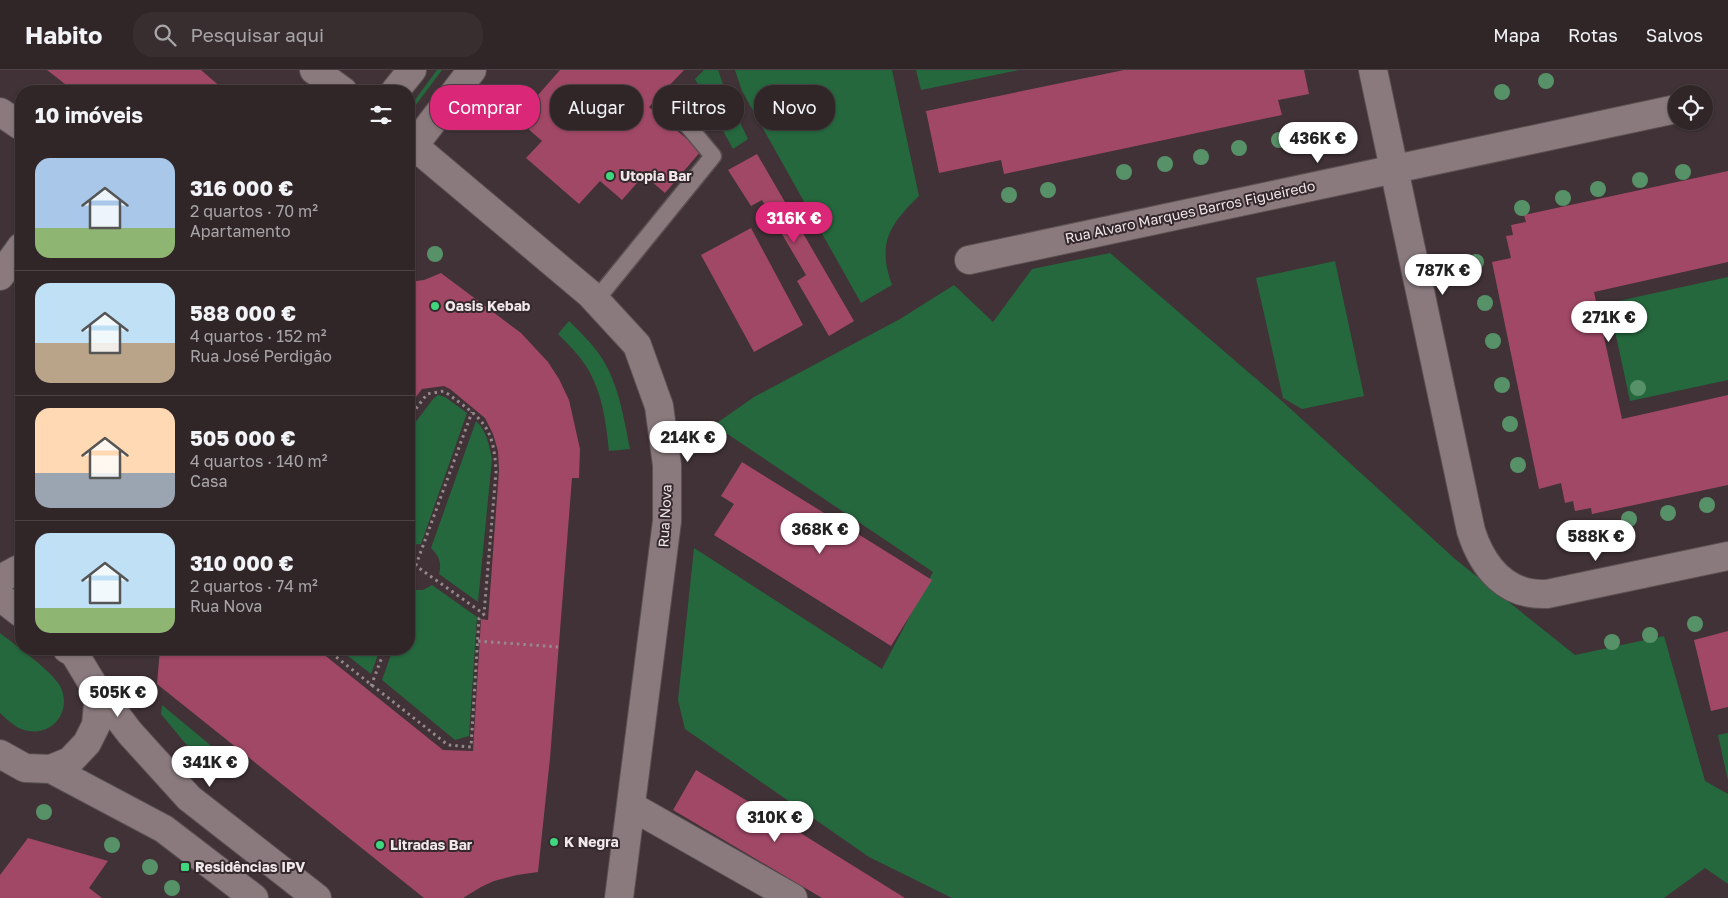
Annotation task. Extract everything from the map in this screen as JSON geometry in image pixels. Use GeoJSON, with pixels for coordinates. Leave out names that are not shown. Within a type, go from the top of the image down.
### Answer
{"type":"FeatureCollection","features":[{"type":"Feature","properties":{"kind":"street"},"geometry":{"type":"LineString","coordinates":[[314,70],[335,85]]}},
{"type":"Feature","properties":{"kind":"street"},"geometry":{"type":"LineString","coordinates":[[400,85],[412,70]]}},
{"type":"Feature","properties":{"kind":"street"},"geometry":{"type":"LineString","coordinates":[[415,144],[472,70]]}},
{"type":"Feature","properties":{"kind":"street"},"geometry":{"type":"LineString","coordinates":[[1373,70],[1471,531],[1482,559],[1489,569],[1510,586],[1522,592],[1535,595],[1548,594],[1728,556]]}},
{"type":"Feature","properties":{"kind":"street","name":"Rua Alvaro Marques Barros Figueiredo"},"geometry":{"type":"LineString","coordinates":[[969,260],[1668,111]]}},
{"type":"Feature","properties":{"kind":"street"},"geometry":{"type":"LineString","coordinates":[[0,112],[15,122]]}},
{"type":"Feature","properties":{"kind":"street","name":"Rua Nova"},"geometry":{"type":"LineString","coordinates":[[415,152],[596,300],[638,344],[659,406],[667,465],[667,521],[619,898]]}},
{"type":"Feature","properties":{"kind":"street"},"geometry":{"type":"LineString","coordinates":[[0,276],[15,255]]}},
{"type":"Feature","properties":{"kind":"street"},"geometry":{"type":"LineString","coordinates":[[0,580],[15,571]]}},
{"type":"Feature","properties":{"kind":"street"},"geometry":{"type":"LineString","coordinates":[[0,597],[15,608]]}},
{"type":"Feature","properties":{"kind":"street"},"geometry":{"type":"LineString","coordinates":[[75,655],[94,686],[130,733],[189,798],[316,898]]}},
{"type":"Feature","properties":{"kind":"street"},"geometry":{"type":"LineString","coordinates":[[0,754],[25,768],[51,769],[70,761],[87,743],[96,725],[98,704],[94,686]]}},
{"type":"Feature","properties":{"kind":"street"},"geometry":{"type":"LineString","coordinates":[[51,769],[164,829],[254,898]]}},
{"type":"Feature","properties":{"kind":"street"},"geometry":{"type":"LineString","coordinates":[[631,806],[793,898]]}},
{"type":"Feature","properties":{"kind":"lane"},"geometry":{"type":"LineString","coordinates":[[596,300],[713,156],[691,130]]}},
{"type":"Feature","properties":{"kind":"path"},"geometry":{"type":"LineString","coordinates":[[333,655],[448,745],[471,747],[479,618],[484,614],[496,456],[487,428],[479,417],[444,391],[427,394],[415,410]]}},
{"type":"Feature","properties":{"kind":"path"},"geometry":{"type":"LineString","coordinates":[[472,412],[416,566],[484,614]]}},
{"type":"Feature","properties":{"kind":"path"},"geometry":{"type":"LineString","coordinates":[[478,641],[558,647]]}},
{"type":"Feature","properties":{"kind":"path"},"geometry":{"type":"LineString","coordinates":[[371,686],[383,655]]}},
{"type":"Feature","properties":{"kind":"green space"},"geometry":{"type":"Polygon","coordinates":[[[437,70],[442,70],[430,85],[415,106],[415,100],[437,70]]]}},
{"type":"Feature","properties":{"kind":"green space"},"geometry":{"type":"Polygon","coordinates":[[[704,70],[718,70],[723,85],[698,85],[695,79],[704,70]]]}},
{"type":"Feature","properties":{"kind":"green space"},"geometry":{"type":"Polygon","coordinates":[[[735,70],[892,70],[919,196],[900,216],[889,236],[886,246],[886,258],[892,285],[861,303],[764,130],[835,130],[835,85],[754,85],[754,112],[744,95],[744,85],[740,85],[735,70]]]}},
{"type":"Feature","properties":{"kind":"green space"},"geometry":{"type":"Polygon","coordinates":[[[916,70],[1019,70],[921,90],[916,70]]]}},
{"type":"Feature","properties":{"kind":"green space"},"geometry":{"type":"Polygon","coordinates":[[[723,130],[744,130],[748,139],[733,149],[723,130]]]}},
{"type":"Feature","properties":{"kind":"green space"},"geometry":{"type":"Polygon","coordinates":[[[1110,253],[1283,402],[1455,559],[1575,655],[1664,636],[1705,781],[1728,794],[1728,884],[1705,868],[1664,898],[952,898],[869,857],[685,729],[678,700],[694,548],[882,669],[933,572],[714,425],[754,397],[900,319],[954,285],[993,322],[1032,269],[1110,253]]]}},
{"type":"Feature","properties":{"kind":"green space"},"geometry":{"type":"Polygon","coordinates":[[[1335,261],[1364,396],[1302,409],[1283,398],[1256,278],[1335,261]]]}},
{"type":"Feature","properties":{"kind":"green space"},"geometry":{"type":"Polygon","coordinates":[[[1728,277],[1728,380],[1630,401],[1609,303],[1728,277]]]}},
{"type":"Feature","properties":{"kind":"green space"},"geometry":{"type":"Polygon","coordinates":[[[569,321],[596,349],[609,370],[620,403],[630,449],[609,451],[605,418],[596,386],[583,362],[558,334],[569,321]]]}},
{"type":"Feature","properties":{"kind":"green space"},"geometry":{"type":"Polygon","coordinates":[[[438,395],[445,397],[467,413],[421,544],[415,544],[415,423],[438,395]]]}},
{"type":"Feature","properties":{"kind":"green space"},"geometry":{"type":"Polygon","coordinates":[[[476,421],[489,443],[492,459],[478,602],[439,574],[439,560],[431,548],[476,421]]]}},
{"type":"Feature","properties":{"kind":"green space"},"geometry":{"type":"Polygon","coordinates":[[[432,585],[477,617],[469,736],[455,740],[382,680],[391,655],[415,655],[415,590],[423,590],[432,585]]]}},
{"type":"Feature","properties":{"kind":"green space"},"geometry":{"type":"Polygon","coordinates":[[[0,633],[15,645],[15,655],[28,655],[56,680],[60,686],[64,703],[59,719],[46,729],[38,731],[21,729],[0,713],[0,633]]]}},
{"type":"Feature","properties":{"kind":"green space"},"geometry":{"type":"Polygon","coordinates":[[[347,655],[378,655],[371,674],[347,655]]]}},
{"type":"Feature","properties":{"kind":"green space"},"geometry":{"type":"Polygon","coordinates":[[[162,705],[215,749],[204,763],[161,714],[162,705]]]}},
{"type":"Feature","properties":{"kind":"green space"},"geometry":{"type":"Polygon","coordinates":[[[1728,733],[1728,781],[1718,735],[1728,733]]]}},
{"type":"Feature","properties":{"kind":"building"},"geometry":{"type":"Polygon","coordinates":[[[47,70],[201,70],[218,85],[66,85],[47,70]]]}},
{"type":"Feature","properties":{"kind":"building"},"geometry":{"type":"Polygon","coordinates":[[[560,70],[684,70],[670,85],[653,85],[653,103],[649,107],[653,110],[653,130],[676,130],[701,151],[665,193],[644,175],[622,200],[600,181],[579,204],[526,158],[542,141],[530,130],[540,130],[540,93],[560,70]]]}},
{"type":"Feature","properties":{"kind":"building"},"geometry":{"type":"Polygon","coordinates":[[[1124,70],[1304,70],[1309,94],[1278,100],[1282,115],[1004,174],[1001,160],[939,173],[926,111],[1124,70]]]}},
{"type":"Feature","properties":{"kind":"building"},"geometry":{"type":"Polygon","coordinates":[[[757,154],[854,321],[829,336],[797,281],[806,275],[762,200],[751,206],[728,170],[757,154]]]}},
{"type":"Feature","properties":{"kind":"building"},"geometry":{"type":"Polygon","coordinates":[[[1728,171],[1728,262],[1594,292],[1622,419],[1728,395],[1728,485],[1592,514],[1591,508],[1575,511],[1573,501],[1565,503],[1561,483],[1539,489],[1492,262],[1511,258],[1506,236],[1513,235],[1511,225],[1526,222],[1524,215],[1728,171]]]}},
{"type":"Feature","properties":{"kind":"building"},"geometry":{"type":"Polygon","coordinates":[[[751,228],[803,325],[754,352],[701,255],[751,228]]]}},
{"type":"Feature","properties":{"kind":"building"},"geometry":{"type":"Polygon","coordinates":[[[441,273],[521,333],[548,362],[569,400],[580,449],[579,478],[572,478],[550,758],[538,872],[494,881],[463,898],[424,898],[157,684],[159,655],[324,655],[443,750],[473,751],[481,619],[488,620],[499,471],[498,451],[493,434],[485,418],[450,389],[444,386],[422,389],[415,398],[415,281],[424,280],[441,273]]]}},
{"type":"Feature","properties":{"kind":"building"},"geometry":{"type":"Polygon","coordinates":[[[742,462],[932,580],[891,646],[714,535],[734,504],[721,496],[742,462]]]}},
{"type":"Feature","properties":{"kind":"building"},"geometry":{"type":"Polygon","coordinates":[[[1728,631],[1728,707],[1711,711],[1694,640],[1728,631]]]}},
{"type":"Feature","properties":{"kind":"building"},"geometry":{"type":"Polygon","coordinates":[[[696,770],[905,898],[822,898],[673,810],[696,770]]]}},
{"type":"Feature","properties":{"kind":"building"},"geometry":{"type":"Polygon","coordinates":[[[28,838],[108,861],[89,888],[102,898],[0,898],[0,875],[28,838]]]}},
{"type":"Feature","properties":{"kind":"place","name":"Utopia Bar"},"geometry":{"type":"Point","coordinates":[610,176]}},
{"type":"Feature","properties":{"kind":"place","name":"Oasis Kebab"},"geometry":{"type":"Point","coordinates":[435,306]}},
{"type":"Feature","properties":{"kind":"place","name":"K Negra"},"geometry":{"type":"Point","coordinates":[554,842]}},
{"type":"Feature","properties":{"kind":"place","name":"Litradas Bar"},"geometry":{"type":"Point","coordinates":[380,845]}},
{"type":"Feature","properties":{"kind":"place","name":"Residências IPV"},"geometry":{"type":"Point","coordinates":[185,867]}}]}
